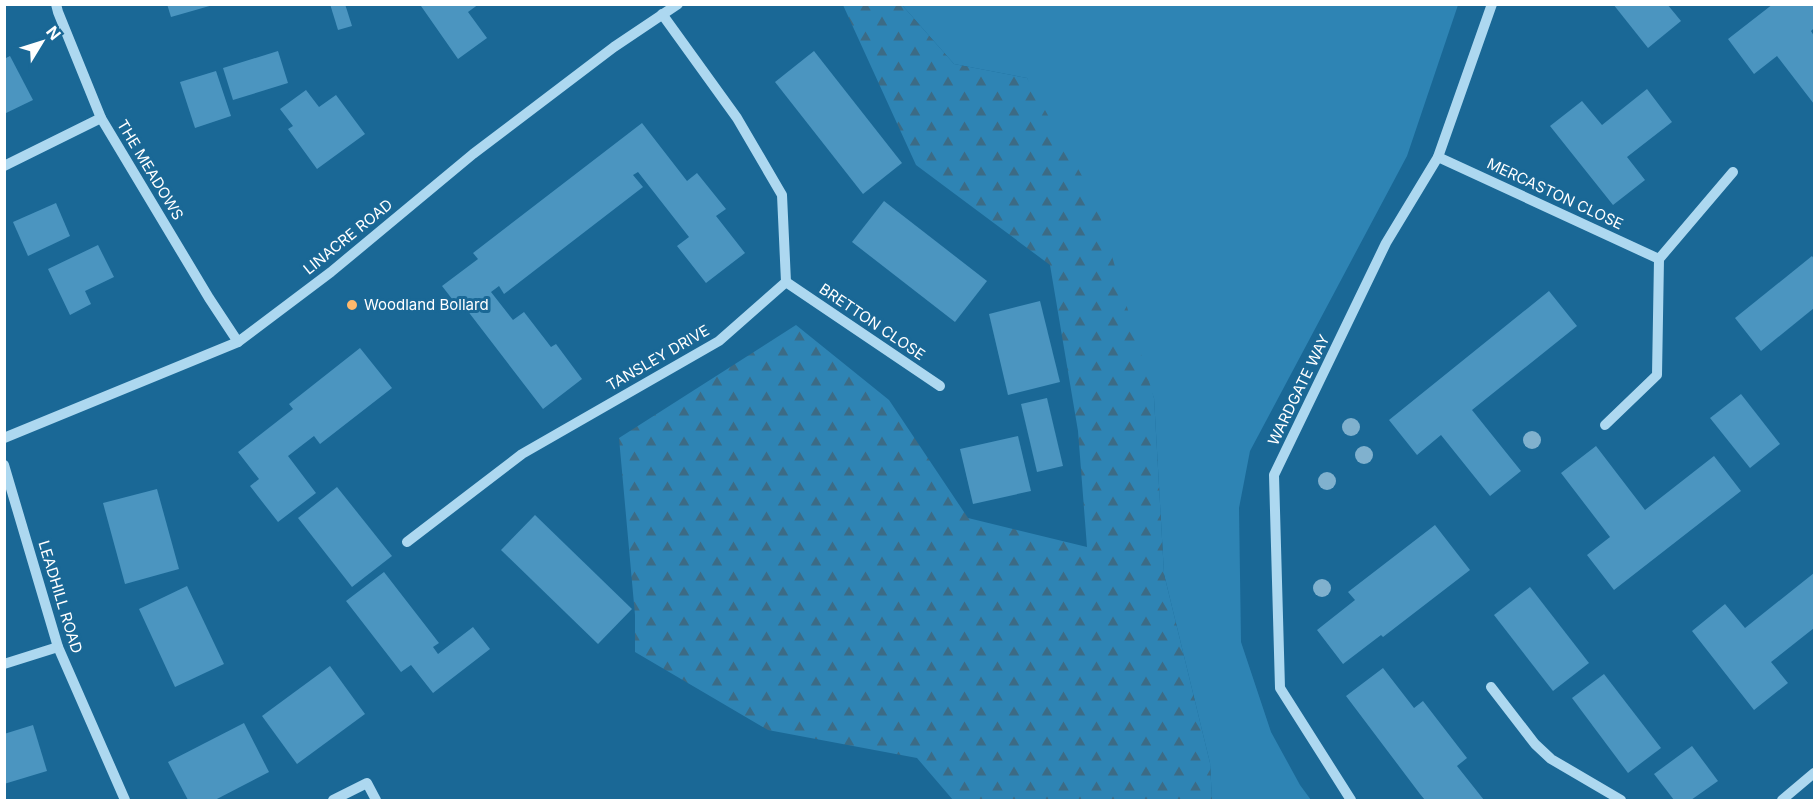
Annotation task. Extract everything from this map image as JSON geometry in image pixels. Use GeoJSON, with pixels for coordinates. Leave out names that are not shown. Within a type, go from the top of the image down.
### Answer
{"type":"FeatureCollection","features":[{"type":"Feature","properties":{"kind":"street","name":"THE MEADOWS"},"geometry":{"type":"LineString","coordinates":[[56,4],[101,118],[238,342]]}},
{"type":"Feature","properties":{"kind":"street","name":"LINACRE ROAD"},"geometry":{"type":"LineString","coordinates":[[4,438],[238,342],[331,272],[473,154],[614,47],[678,4]]}},
{"type":"Feature","properties":{"kind":"street","name":"WARDGATE WAY"},"geometry":{"type":"LineString","coordinates":[[1351,801],[1280,687],[1274,475],[1386,243],[1438,157],[1492,4]]}},
{"type":"Feature","properties":{"kind":"street"},"geometry":{"type":"LineString","coordinates":[[662,14],[737,118],[782,195],[786,282]]}},
{"type":"Feature","properties":{"kind":"street"},"geometry":{"type":"LineString","coordinates":[[4,166],[101,118]]}},
{"type":"Feature","properties":{"kind":"street","name":"MERCASTON CLOSE"},"geometry":{"type":"LineString","coordinates":[[1438,157],[1659,259]]}},
{"type":"Feature","properties":{"kind":"street"},"geometry":{"type":"LineString","coordinates":[[1605,425],[1657,375],[1659,259],[1733,172]]}},
{"type":"Feature","properties":{"kind":"street","name":"BRETTON CLOSE"},"geometry":{"type":"LineString","coordinates":[[786,282],[940,386]]}},
{"type":"Feature","properties":{"kind":"street","name":"TANSLEY DRIVE"},"geometry":{"type":"LineString","coordinates":[[407,542],[522,454],[719,341],[786,282]]}},
{"type":"Feature","properties":{"kind":"street","name":"LEADHILL ROAD"},"geometry":{"type":"LineString","coordinates":[[4,465],[58,647],[125,801]]}},
{"type":"Feature","properties":{"kind":"street"},"geometry":{"type":"LineString","coordinates":[[4,664],[58,647]]}},
{"type":"Feature","properties":{"kind":"street"},"geometry":{"type":"LineString","coordinates":[[1491,687],[1534,744],[1551,759],[1621,801]]}},
{"type":"Feature","properties":{"kind":"street"},"geometry":{"type":"LineString","coordinates":[[1782,801],[1815,773]]}},
{"type":"Feature","properties":{"kind":"street"},"geometry":{"type":"LineString","coordinates":[[333,801],[367,783],[376,801]]}},
{"type":"Feature","properties":{"kind":"green space"},"geometry":{"type":"Polygon","coordinates":[[[843,5],[902,5],[954,64],[1027,78],[1095,199],[1154,398],[1164,574],[1210,763],[1212,800],[953,800],[917,758],[768,730],[635,652],[635,615],[619,438],[796,325],[889,400],[968,518],[1087,547],[1078,431],[1050,265],[916,165],[843,5]]]}},
{"type":"Feature","properties":{"kind":"green space"},"geometry":{"type":"Polygon","coordinates":[[[902,5],[1458,5],[1407,156],[1250,451],[1239,508],[1241,642],[1271,732],[1300,785],[1311,800],[1212,800],[1210,763],[1164,574],[1154,398],[1027,78],[954,64],[902,5]]]}},
{"type":"Feature","properties":{"kind":"building"},"geometry":{"type":"Polygon","coordinates":[[[167,4],[212,4],[213,5],[171,17],[167,4]]]}},
{"type":"Feature","properties":{"kind":"building"},"geometry":{"type":"Polygon","coordinates":[[[330,4],[345,4],[352,26],[338,30],[330,4]]]}},
{"type":"Feature","properties":{"kind":"building"},"geometry":{"type":"Polygon","coordinates":[[[422,4],[479,4],[468,12],[487,38],[458,59],[421,6],[422,4]]]}},
{"type":"Feature","properties":{"kind":"building"},"geometry":{"type":"Polygon","coordinates":[[[1613,4],[1667,4],[1681,21],[1648,48],[1613,4]]]}},
{"type":"Feature","properties":{"kind":"building"},"geometry":{"type":"Polygon","coordinates":[[[1773,4],[1814,4],[1814,28],[1811,31],[1814,36],[1814,104],[1777,56],[1754,74],[1728,39],[1773,4]]]}},
{"type":"Feature","properties":{"kind":"building"},"geometry":{"type":"Polygon","coordinates":[[[278,51],[288,83],[233,100],[223,68],[278,51]]]}},
{"type":"Feature","properties":{"kind":"building"},"geometry":{"type":"Polygon","coordinates":[[[814,51],[902,163],[863,194],[775,82],[814,51]]]}},
{"type":"Feature","properties":{"kind":"building"},"geometry":{"type":"Polygon","coordinates":[[[10,56],[33,100],[4,114],[4,59],[10,56]]]}},
{"type":"Feature","properties":{"kind":"building"},"geometry":{"type":"Polygon","coordinates":[[[216,71],[231,116],[195,128],[180,82],[216,71]]]}},
{"type":"Feature","properties":{"kind":"building"},"geometry":{"type":"Polygon","coordinates":[[[1647,89],[1672,122],[1627,157],[1645,180],[1613,205],[1550,126],[1582,101],[1602,125],[1647,89]]]}},
{"type":"Feature","properties":{"kind":"building"},"geometry":{"type":"Polygon","coordinates":[[[306,90],[319,107],[336,95],[365,134],[317,169],[288,129],[293,126],[280,109],[306,90]]]}},
{"type":"Feature","properties":{"kind":"building"},"geometry":{"type":"Polygon","coordinates":[[[642,123],[687,181],[697,173],[726,209],[716,216],[745,253],[706,283],[677,246],[689,237],[638,172],[633,175],[643,187],[504,294],[499,286],[491,292],[513,320],[524,312],[551,347],[556,344],[582,379],[543,409],[467,310],[463,313],[442,286],[478,259],[473,253],[642,123]]]}},
{"type":"Feature","properties":{"kind":"building"},"geometry":{"type":"Polygon","coordinates":[[[884,201],[987,281],[955,322],[852,242],[884,201]]]}},
{"type":"Feature","properties":{"kind":"building"},"geometry":{"type":"Polygon","coordinates":[[[56,203],[70,236],[28,256],[13,222],[56,203]]]}},
{"type":"Feature","properties":{"kind":"building"},"geometry":{"type":"Polygon","coordinates":[[[98,245],[114,277],[85,291],[91,304],[70,315],[48,269],[98,245]]]}},
{"type":"Feature","properties":{"kind":"building"},"geometry":{"type":"Polygon","coordinates":[[[1812,256],[1814,259],[1814,308],[1761,351],[1735,318],[1812,256]]]}},
{"type":"Feature","properties":{"kind":"building"},"geometry":{"type":"Polygon","coordinates":[[[1549,291],[1577,326],[1472,410],[1521,471],[1490,496],[1441,435],[1417,455],[1389,420],[1549,291]]]}},
{"type":"Feature","properties":{"kind":"building"},"geometry":{"type":"Polygon","coordinates":[[[1040,301],[1060,382],[1008,395],[989,314],[1040,301]]]}},
{"type":"Feature","properties":{"kind":"building"},"geometry":{"type":"Polygon","coordinates":[[[360,348],[392,388],[320,444],[314,436],[288,456],[316,493],[278,522],[250,486],[259,479],[238,452],[293,409],[289,404],[360,348]]]}},
{"type":"Feature","properties":{"kind":"building"},"geometry":{"type":"Polygon","coordinates":[[[1741,394],[1780,444],[1750,468],[1710,418],[1741,394]]]}},
{"type":"Feature","properties":{"kind":"building"},"geometry":{"type":"Polygon","coordinates":[[[1047,398],[1063,466],[1037,472],[1021,404],[1047,398]]]}},
{"type":"Feature","properties":{"kind":"building"},"geometry":{"type":"Polygon","coordinates":[[[1018,436],[1031,491],[973,504],[960,449],[1018,436]]]}},
{"type":"Feature","properties":{"kind":"building"},"geometry":{"type":"Polygon","coordinates":[[[1596,446],[1645,510],[1714,456],[1741,491],[1614,590],[1587,555],[1610,537],[1561,473],[1596,446]]]}},
{"type":"Feature","properties":{"kind":"building"},"geometry":{"type":"Polygon","coordinates":[[[337,487],[392,556],[352,587],[298,518],[337,487]]]}},
{"type":"Feature","properties":{"kind":"building"},"geometry":{"type":"Polygon","coordinates":[[[157,489],[179,569],[125,584],[103,503],[157,489]]]}},
{"type":"Feature","properties":{"kind":"building"},"geometry":{"type":"Polygon","coordinates":[[[535,515],[632,609],[598,644],[501,550],[535,515]]]}},
{"type":"Feature","properties":{"kind":"building"},"geometry":{"type":"Polygon","coordinates":[[[1435,525],[1470,570],[1383,637],[1381,635],[1343,664],[1317,630],[1355,600],[1348,592],[1435,525]]]}},
{"type":"Feature","properties":{"kind":"building"},"geometry":{"type":"Polygon","coordinates":[[[384,572],[439,643],[433,647],[438,654],[473,627],[490,649],[433,693],[411,665],[401,672],[346,601],[384,572]]]}},
{"type":"Feature","properties":{"kind":"building"},"geometry":{"type":"Polygon","coordinates":[[[1814,573],[1814,628],[1771,662],[1788,683],[1754,710],[1692,631],[1725,604],[1745,628],[1814,573]]]}},
{"type":"Feature","properties":{"kind":"building"},"geometry":{"type":"Polygon","coordinates":[[[187,586],[224,664],[175,687],[139,609],[187,586]]]}},
{"type":"Feature","properties":{"kind":"building"},"geometry":{"type":"Polygon","coordinates":[[[1530,587],[1589,663],[1553,691],[1494,615],[1530,587]]]}},
{"type":"Feature","properties":{"kind":"building"},"geometry":{"type":"Polygon","coordinates":[[[330,666],[365,714],[297,764],[262,716],[330,666]]]}},
{"type":"Feature","properties":{"kind":"building"},"geometry":{"type":"Polygon","coordinates":[[[1383,668],[1414,708],[1423,701],[1467,758],[1457,766],[1484,800],[1425,800],[1420,794],[1346,696],[1383,668]]]}},
{"type":"Feature","properties":{"kind":"building"},"geometry":{"type":"Polygon","coordinates":[[[1604,674],[1661,748],[1628,773],[1572,698],[1604,674]]]}},
{"type":"Feature","properties":{"kind":"building"},"geometry":{"type":"Polygon","coordinates":[[[244,723],[269,772],[215,800],[188,800],[168,762],[244,723]]]}},
{"type":"Feature","properties":{"kind":"building"},"geometry":{"type":"Polygon","coordinates":[[[33,725],[47,771],[4,784],[4,734],[33,725]]]}},
{"type":"Feature","properties":{"kind":"building"},"geometry":{"type":"Polygon","coordinates":[[[1692,746],[1718,781],[1691,800],[1674,800],[1654,774],[1692,746]]]}},
{"type":"Feature","properties":{"kind":"place","name":"Woodland Bollard"},"geometry":{"type":"Point","coordinates":[352,305]}}]}
